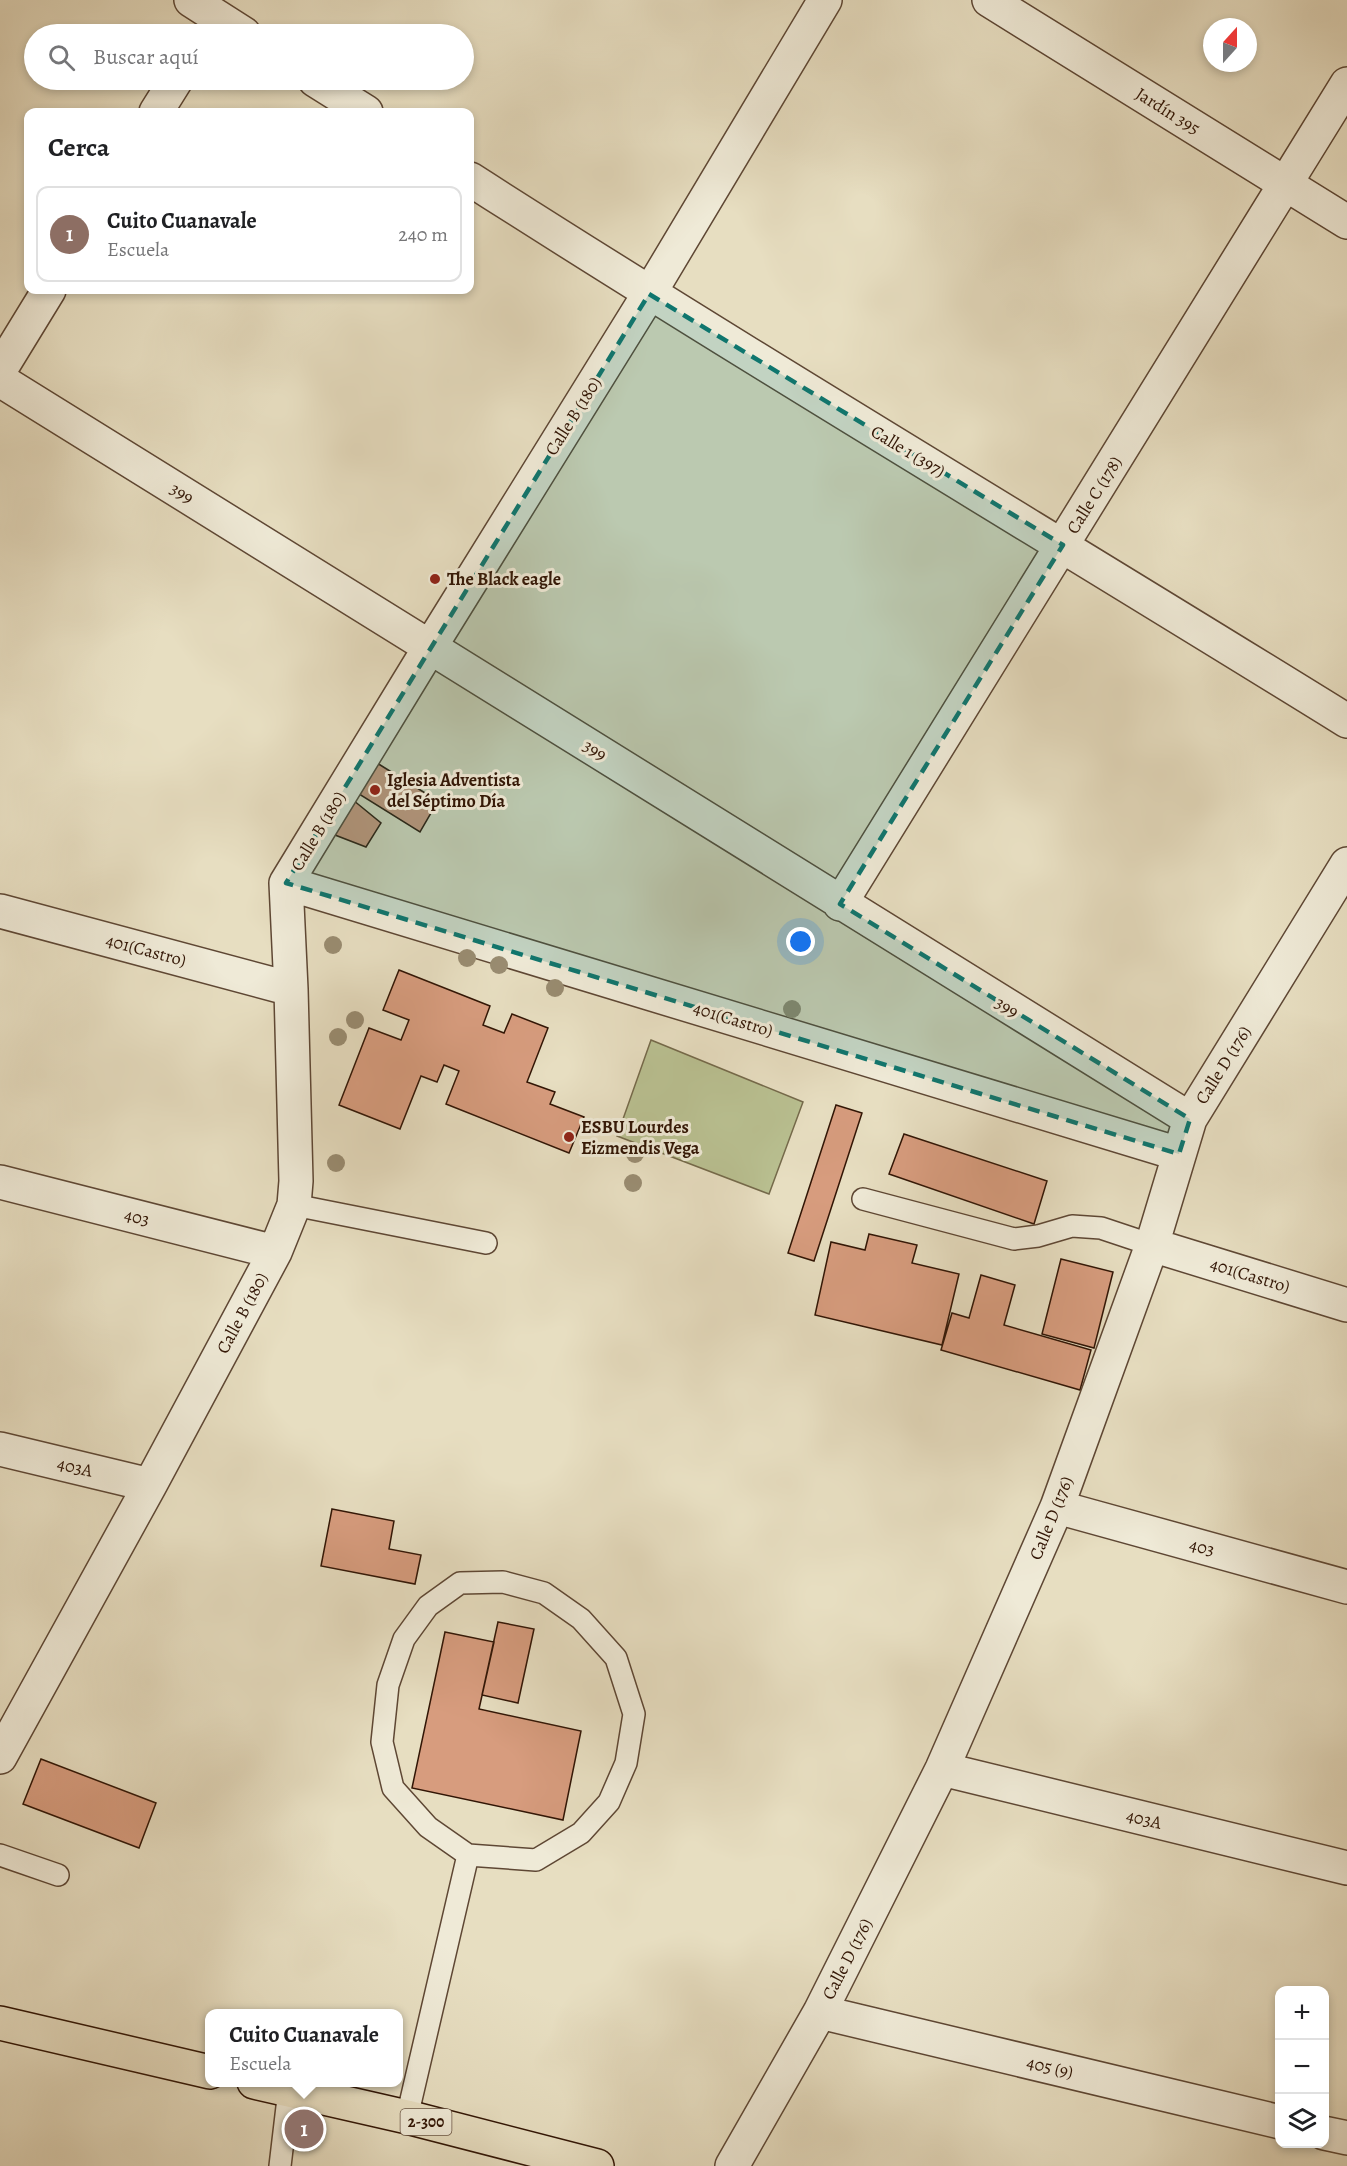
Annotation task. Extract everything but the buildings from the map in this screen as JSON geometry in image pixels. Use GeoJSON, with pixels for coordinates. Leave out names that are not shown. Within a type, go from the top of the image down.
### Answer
{"type":"FeatureCollection","features":[{"type":"Feature","properties":{"kind":"main road"},"geometry":{"type":"LineString","coordinates":[[0,2023],[205,2071]]}},
{"type":"Feature","properties":{"kind":"main road","name":"2-300"},"geometry":{"type":"LineString","coordinates":[[276,2087],[407,2117],[597,2166]]}},
{"type":"Feature","properties":{"kind":"street","name":"Calle B (180)"},"geometry":{"type":"LineString","coordinates":[[0,1757],[9,1722],[150,1485],[275,1252],[294,1205],[296,1181],[286,884],[430,646],[649,294],[825,0]]}},
{"type":"Feature","properties":{"kind":"street","name":"Jardín 395"},"geometry":{"type":"LineString","coordinates":[[989,0],[1347,222]]}},
{"type":"Feature","properties":{"kind":"street"},"geometry":{"type":"LineString","coordinates":[[208,12],[228,24]]}},
{"type":"Feature","properties":{"kind":"street","name":"Calle C (178)"},"geometry":{"type":"LineString","coordinates":[[840,904],[1347,84]]}},
{"type":"Feature","properties":{"kind":"street"},"geometry":{"type":"LineString","coordinates":[[158,108],[170,90]]}},
{"type":"Feature","properties":{"kind":"street"},"geometry":{"type":"LineString","coordinates":[[331,90],[360,108]]}},
{"type":"Feature","properties":{"kind":"street","name":"Calle 1 (397)"},"geometry":{"type":"LineString","coordinates":[[474,182],[649,294],[1063,545],[1347,721]]}},
{"type":"Feature","properties":{"kind":"street"},"geometry":{"type":"LineString","coordinates":[[0,370],[47,294]]}},
{"type":"Feature","properties":{"kind":"street","name":"399"},"geometry":{"type":"LineString","coordinates":[[0,380],[430,646],[840,904],[1190,1119]]}},
{"type":"Feature","properties":{"kind":"street","name":"Calle D (176)"},"geometry":{"type":"LineString","coordinates":[[732,2166],[820,2012],[942,1769],[1057,1507],[1152,1245],[1190,1119],[1347,864]]}},
{"type":"Feature","properties":{"kind":"street","name":"401(Castro)"},"geometry":{"type":"LineString","coordinates":[[286,884],[1179,1154]]}},
{"type":"Feature","properties":{"kind":"street","name":"401(Castro)"},"geometry":{"type":"LineString","coordinates":[[0,911],[291,989]]}},
{"type":"Feature","properties":{"kind":"street","name":"403"},"geometry":{"type":"LineString","coordinates":[[0,1182],[275,1252]]}},
{"type":"Feature","properties":{"kind":"street","name":"401(Castro)"},"geometry":{"type":"LineString","coordinates":[[1152,1245],[1347,1305]]}},
{"type":"Feature","properties":{"kind":"street","name":"403A"},"geometry":{"type":"LineString","coordinates":[[0,1449],[150,1485]]}},
{"type":"Feature","properties":{"kind":"street","name":"403"},"geometry":{"type":"LineString","coordinates":[[1057,1507],[1347,1587]]}},
{"type":"Feature","properties":{"kind":"street","name":"403A"},"geometry":{"type":"LineString","coordinates":[[942,1769],[1347,1868]]}},
{"type":"Feature","properties":{"kind":"street","name":"405 (9)"},"geometry":{"type":"LineString","coordinates":[[820,2012],[1275,2121]]}},
{"type":"Feature","properties":{"kind":"street"},"geometry":{"type":"LineString","coordinates":[[1329,2134],[1347,2138]]}},
{"type":"Feature","properties":{"kind":"lane"},"geometry":{"type":"LineString","coordinates":[[863,1199],[1014,1239],[1038,1236],[1072,1226],[1101,1228],[1152,1245]]}},
{"type":"Feature","properties":{"kind":"lane"},"geometry":{"type":"LineString","coordinates":[[294,1205],[486,1243]]}},
{"type":"Feature","properties":{"kind":"lane"},"geometry":{"type":"LineString","coordinates":[[503,1582],[544,1593],[581,1619],[616,1658],[634,1714],[626,1763],[609,1802],[581,1833],[536,1860],[468,1855],[428,1827],[393,1788],[382,1742],[388,1685],[404,1639],[428,1606],[460,1583],[503,1582]]}},
{"type":"Feature","properties":{"kind":"lane"},"geometry":{"type":"LineString","coordinates":[[0,1855],[58,1875]]}},
{"type":"Feature","properties":{"kind":"lane"},"geometry":{"type":"LineString","coordinates":[[407,2117],[468,1855]]}},
{"type":"Feature","properties":{"kind":"lane"},"geometry":{"type":"LineString","coordinates":[[280,2166],[289,2090]]}},
{"type":"Feature","properties":{"kind":"highlighted area"},"geometry":{"type":"Polygon","coordinates":[[[649,294],[1063,545],[840,904],[1190,1119],[1179,1154],[286,883],[649,294]]]}},
{"type":"Feature","properties":{"kind":"green space"},"geometry":{"type":"Polygon","coordinates":[[[651,1040],[803,1102],[769,1194],[617,1136],[651,1040]]]}},
{"type":"Feature","properties":{"kind":"place","name":"The Black eagle"},"geometry":{"type":"Point","coordinates":[435,579]}},
{"type":"Feature","properties":{"kind":"place","name":"Iglesia Adventista del Séptimo Día"},"geometry":{"type":"Point","coordinates":[375,790]}},
{"type":"Feature","properties":{"kind":"place","name":"ESBU Lourdes Eizmendis Vega"},"geometry":{"type":"Point","coordinates":[569,1137]}},
{"type":"Feature","properties":{"kind":"place","name":"Cuito Cuanavale"},"geometry":{"type":"Point","coordinates":[304,2129]}}]}
